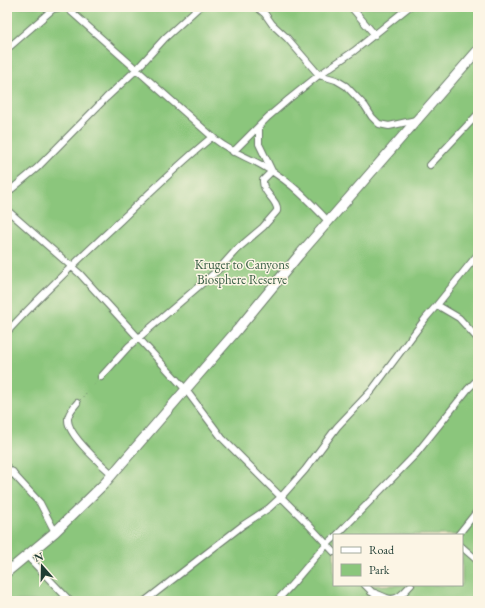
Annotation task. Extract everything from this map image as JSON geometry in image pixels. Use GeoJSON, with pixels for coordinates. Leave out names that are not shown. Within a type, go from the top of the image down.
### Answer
{"type":"FeatureCollection","features":[{"type":"Feature","properties":{"kind":"street"},"geometry":{"type":"LineString","coordinates":[[7,49],[53,9],[58,7],[67,8],[212,137],[233,152],[272,171],[296,190],[328,221]]}},
{"type":"Feature","properties":{"kind":"street"},"geometry":{"type":"LineString","coordinates":[[7,193],[37,168],[106,98],[136,70],[165,38],[199,7]]}},
{"type":"Feature","properties":{"kind":"street"},"geometry":{"type":"LineString","coordinates":[[256,7],[265,14],[319,75],[336,80],[346,86],[365,106],[379,124],[389,126],[416,120]]}},
{"type":"Feature","properties":{"kind":"street"},"geometry":{"type":"LineString","coordinates":[[351,7],[375,35]]}},
{"type":"Feature","properties":{"kind":"street"},"geometry":{"type":"LineString","coordinates":[[233,152],[274,112],[319,75],[348,56],[409,7]]}},
{"type":"Feature","properties":{"kind":"street"},"geometry":{"type":"LineString","coordinates":[[7,572],[55,532],[88,501],[186,390],[328,221],[477,52]]}},
{"type":"Feature","properties":{"kind":"street"},"geometry":{"type":"LineString","coordinates":[[430,165],[478,114]]}},
{"type":"Feature","properties":{"kind":"street"},"geometry":{"type":"LineString","coordinates":[[259,126],[259,144],[272,171]]}},
{"type":"Feature","properties":{"kind":"street"},"geometry":{"type":"LineString","coordinates":[[7,332],[87,250],[160,182],[212,137]]}},
{"type":"Feature","properties":{"kind":"street"},"geometry":{"type":"LineString","coordinates":[[100,377],[138,338],[219,268],[236,250],[263,227],[275,213],[278,209],[277,206],[265,191],[263,182],[264,178],[272,171]]}},
{"type":"Feature","properties":{"kind":"street"},"geometry":{"type":"LineString","coordinates":[[7,210],[72,266],[88,282],[186,390],[217,432],[333,551]]}},
{"type":"Feature","properties":{"kind":"street"},"geometry":{"type":"LineString","coordinates":[[145,601],[243,525],[269,508],[281,497],[305,470],[337,426],[372,390],[425,319],[438,306],[478,254]]}},
{"type":"Feature","properties":{"kind":"street"},"geometry":{"type":"LineString","coordinates":[[438,306],[459,318],[478,339]]}},
{"type":"Feature","properties":{"kind":"street"},"geometry":{"type":"LineString","coordinates":[[338,534],[416,454],[468,389],[478,379]]}},
{"type":"Feature","properties":{"kind":"street"},"geometry":{"type":"LineString","coordinates":[[77,403],[69,415],[69,426],[82,444],[112,474]]}},
{"type":"Feature","properties":{"kind":"street"},"geometry":{"type":"LineString","coordinates":[[7,466],[40,503],[55,532]]}},
{"type":"Feature","properties":{"kind":"street"},"geometry":{"type":"LineString","coordinates":[[7,478],[13,472]]}},
{"type":"Feature","properties":{"kind":"street"},"geometry":{"type":"LineString","coordinates":[[459,534],[478,510]]}},
{"type":"Feature","properties":{"kind":"street"},"geometry":{"type":"LineString","coordinates":[[276,601],[290,588],[333,539]]}},
{"type":"Feature","properties":{"kind":"street"},"geometry":{"type":"LineString","coordinates":[[463,548],[478,561]]}},
{"type":"Feature","properties":{"kind":"street"},"geometry":{"type":"LineString","coordinates":[[27,556],[70,601]]}},
{"type":"Feature","properties":{"kind":"street"},"geometry":{"type":"LineString","coordinates":[[366,586],[381,601]]}},
{"type":"Feature","properties":{"kind":"street"},"geometry":{"type":"LineString","coordinates":[[372,592],[394,599],[410,586]]}},
{"type":"Feature","properties":{"kind":"path"},"geometry":{"type":"LineString","coordinates":[[77,403],[100,377]]}},
{"type":"Feature","properties":{"kind":"green space","name":"Kruger to Canyons Biosphere Reserve"},"geometry":{"type":"Polygon","coordinates":[[[7,7],[478,7],[478,601],[7,601],[7,7]]]}}]}
